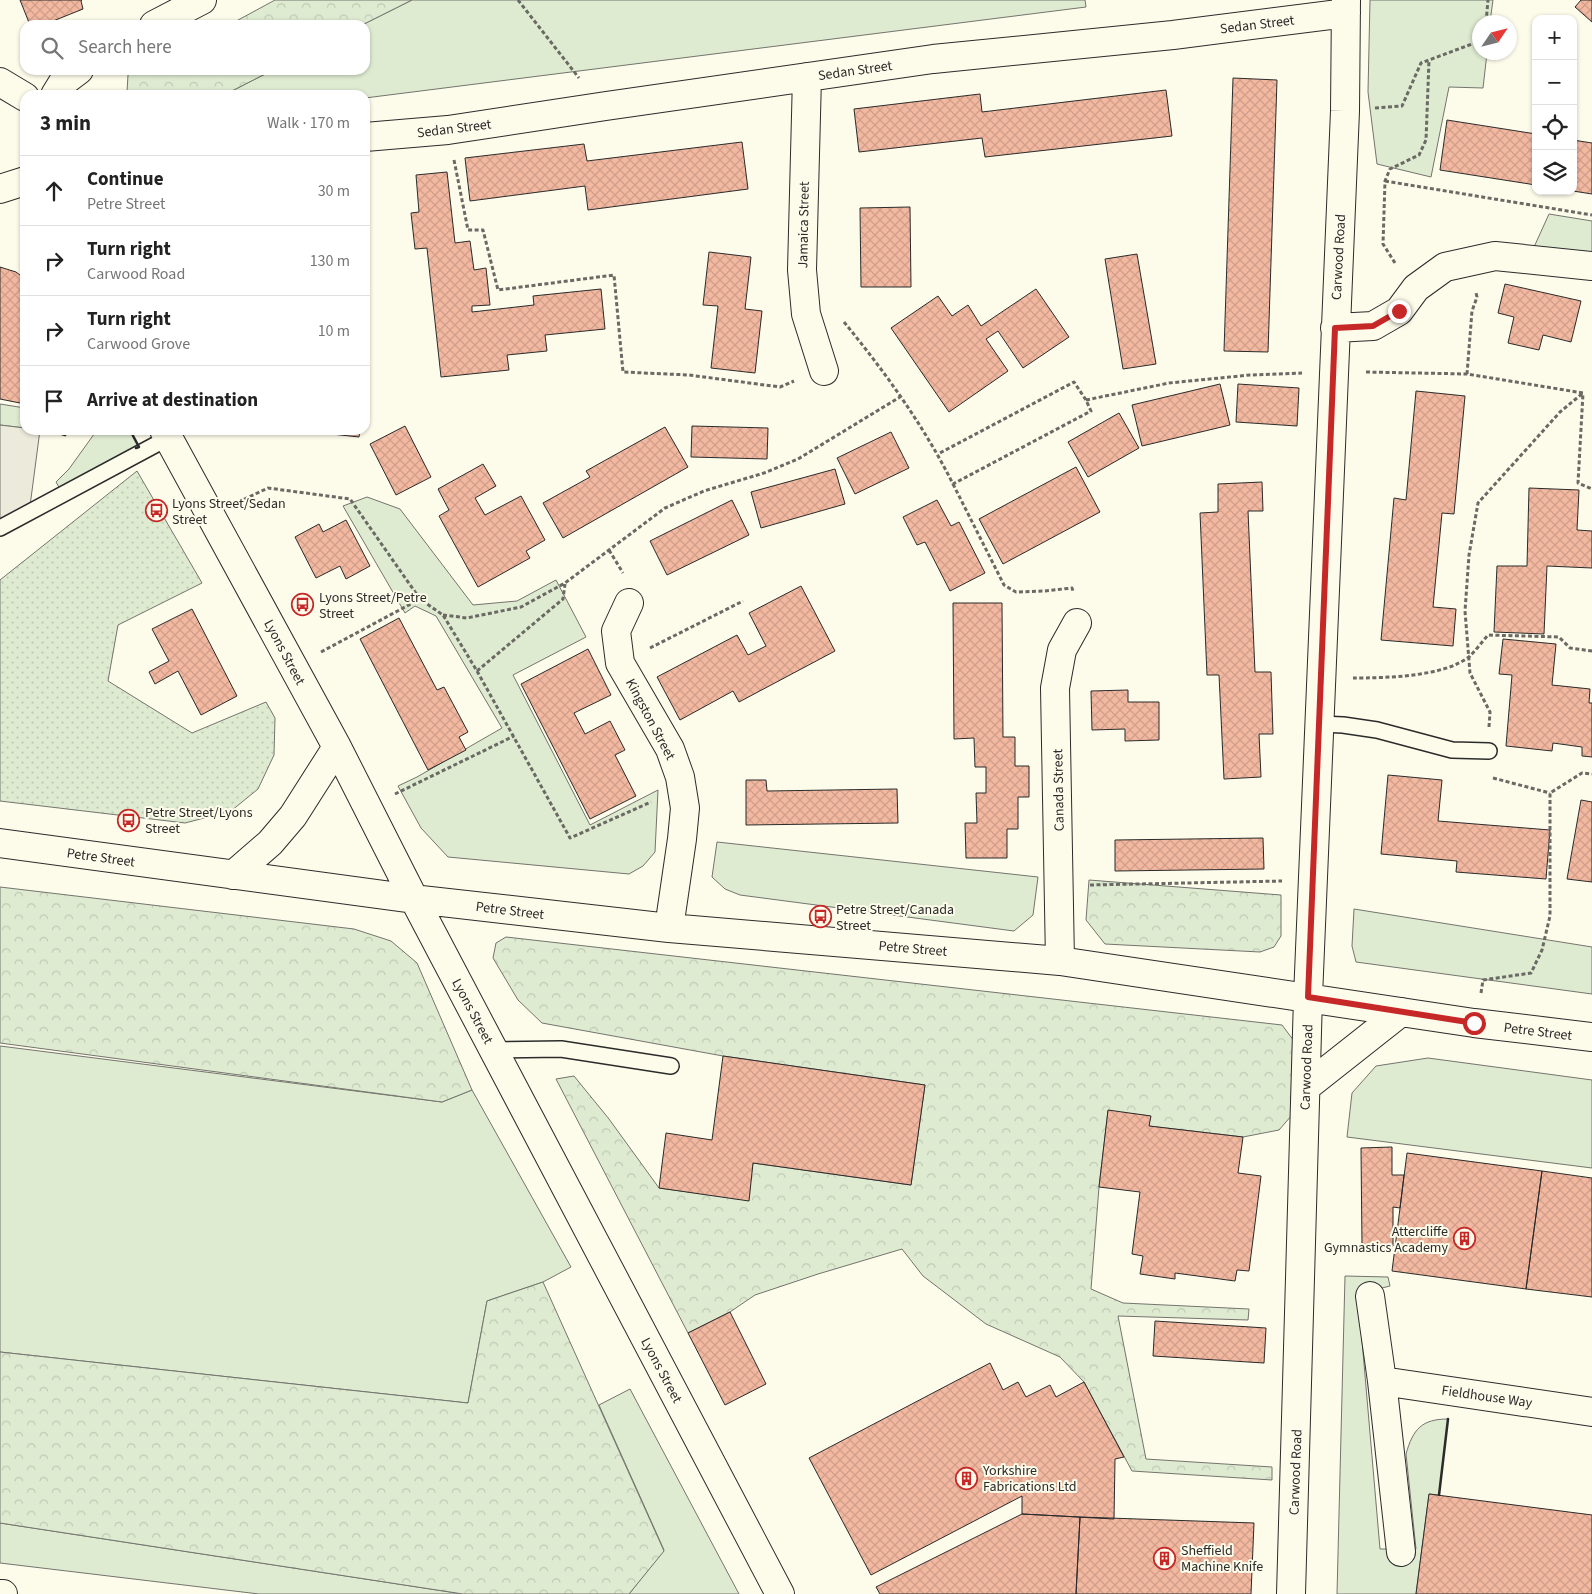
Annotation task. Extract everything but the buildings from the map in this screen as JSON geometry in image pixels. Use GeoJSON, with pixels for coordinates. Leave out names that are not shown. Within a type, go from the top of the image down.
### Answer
{"type":"FeatureCollection","features":[{"type":"Feature","properties":{"kind":"street"},"geometry":{"type":"LineString","coordinates":[[164,20],[202,0]]}},
{"type":"Feature","properties":{"kind":"street","name":"Sedan Street"},"geometry":{"type":"LineString","coordinates":[[370,137],[448,130],[933,59],[1173,35],[1346,7]]}},
{"type":"Feature","properties":{"kind":"street","name":"Carwood Road"},"geometry":{"type":"LineString","coordinates":[[1291,1594],[1308,997],[1345,110],[1346,7]]}},
{"type":"Feature","properties":{"kind":"street"},"geometry":{"type":"LineString","coordinates":[[58,90],[63,82],[72,75]]}},
{"type":"Feature","properties":{"kind":"street","name":"Jamaica Street"},"geometry":{"type":"LineString","coordinates":[[807,77],[802,270],[806,314],[824,370]]}},
{"type":"Feature","properties":{"kind":"street"},"geometry":{"type":"LineString","coordinates":[[0,82],[20,94]]}},
{"type":"Feature","properties":{"kind":"street"},"geometry":{"type":"LineString","coordinates":[[0,189],[20,183]]}},
{"type":"Feature","properties":{"kind":"street"},"geometry":{"type":"LineString","coordinates":[[1335,328],[1373,326],[1399,311],[1416,288],[1445,267],[1495,256],[1592,266]]}},
{"type":"Feature","properties":{"kind":"street","name":"Lyons Street"},"geometry":{"type":"LineString","coordinates":[[167,435],[337,747],[414,899],[780,1594]]}},
{"type":"Feature","properties":{"kind":"street","name":"Kingston Street"},"geometry":{"type":"LineString","coordinates":[[629,603],[616,631],[620,663],[670,749],[680,777],[682,789],[684,808],[682,839],[669,928]]}},
{"type":"Feature","properties":{"kind":"street","name":"Canada Street"},"geometry":{"type":"LineString","coordinates":[[1060,961],[1055,688],[1062,650],[1077,623]]}},
{"type":"Feature","properties":{"kind":"street"},"geometry":{"type":"LineString","coordinates":[[233,875],[270,843],[293,816],[337,747]]}},
{"type":"Feature","properties":{"kind":"street","name":"Petre Street"},"geometry":{"type":"LineString","coordinates":[[0,843],[414,899],[669,928],[1060,961],[1474,1023],[1592,1037]]}},
{"type":"Feature","properties":{"kind":"street"},"geometry":{"type":"LineString","coordinates":[[1306,1087],[1402,1012]]}},
{"type":"Feature","properties":{"kind":"street"},"geometry":{"type":"LineString","coordinates":[[1370,1296],[1382,1381],[1401,1552]]}},
{"type":"Feature","properties":{"kind":"street","name":"Fieldhouse Way"},"geometry":{"type":"LineString","coordinates":[[1382,1381],[1592,1412]]}},
{"type":"Feature","properties":{"kind":"lane"},"geometry":{"type":"LineString","coordinates":[[0,528],[164,435]]}},
{"type":"Feature","properties":{"kind":"lane"},"geometry":{"type":"LineString","coordinates":[[1320,724],[1377,730],[1452,750],[1489,751]]}},
{"type":"Feature","properties":{"kind":"lane"},"geometry":{"type":"LineString","coordinates":[[493,1050],[561,1049],[671,1066]]}},
{"type":"Feature","properties":{"kind":"path"},"geometry":{"type":"LineString","coordinates":[[518,0],[601,107]]}},
{"type":"Feature","properties":{"kind":"path"},"geometry":{"type":"LineString","coordinates":[[1487,15],[1488,0]]}},
{"type":"Feature","properties":{"kind":"path"},"geometry":{"type":"LineString","coordinates":[[1345,110],[1402,106],[1421,63],[1472,44]]}},
{"type":"Feature","properties":{"kind":"path"},"geometry":{"type":"LineString","coordinates":[[1416,288],[1399,268],[1383,244],[1385,181],[1390,169],[1419,155],[1426,140],[1430,60]]}},
{"type":"Feature","properties":{"kind":"path"},"geometry":{"type":"LineString","coordinates":[[448,130],[468,230],[483,230],[498,290],[614,275],[623,372],[689,375],[780,387],[824,370]]}},
{"type":"Feature","properties":{"kind":"path"},"geometry":{"type":"LineString","coordinates":[[1385,181],[1592,215]]}},
{"type":"Feature","properties":{"kind":"path"},"geometry":{"type":"LineString","coordinates":[[1466,262],[1477,297],[1472,311],[1467,374]]}},
{"type":"Feature","properties":{"kind":"path"},"geometry":{"type":"LineString","coordinates":[[840,316],[900,397],[938,454],[1004,585],[1016,592],[1045,592],[1072,588],[1077,623]]}},
{"type":"Feature","properties":{"kind":"path"},"geometry":{"type":"LineString","coordinates":[[1086,400],[1169,383],[1250,374],[1334,372],[1467,374],[1583,393]]}},
{"type":"Feature","properties":{"kind":"path"},"geometry":{"type":"LineString","coordinates":[[938,454],[1074,382],[1086,400],[1090,411],[953,484]]}},
{"type":"Feature","properties":{"kind":"path"},"geometry":{"type":"LineString","coordinates":[[1583,393],[1578,483],[1592,489]]}},
{"type":"Feature","properties":{"kind":"path"},"geometry":{"type":"LineString","coordinates":[[1583,393],[1560,412],[1478,503],[1470,554],[1466,611],[1470,673],[1490,712],[1489,777],[1550,793],[1582,773],[1592,774]]}},
{"type":"Feature","properties":{"kind":"path"},"geometry":{"type":"LineString","coordinates":[[443,615],[467,618],[521,607],[566,583],[665,508],[704,491],[764,473],[798,459],[900,397]]}},
{"type":"Feature","properties":{"kind":"path"},"geometry":{"type":"LineString","coordinates":[[210,515],[268,488],[350,499],[420,599],[443,615],[477,671],[570,838],[682,789]]}},
{"type":"Feature","properties":{"kind":"path"},"geometry":{"type":"LineString","coordinates":[[477,671],[563,599],[566,583]]}},
{"type":"Feature","properties":{"kind":"path"},"geometry":{"type":"LineString","coordinates":[[293,667],[420,599]]}},
{"type":"Feature","properties":{"kind":"path"},"geometry":{"type":"LineString","coordinates":[[620,663],[743,600]]}},
{"type":"Feature","properties":{"kind":"path"},"geometry":{"type":"LineString","coordinates":[[1322,678],[1382,678],[1441,670],[1469,656],[1488,635],[1559,637],[1570,648],[1592,652]]}},
{"type":"Feature","properties":{"kind":"path"},"geometry":{"type":"LineString","coordinates":[[368,808],[514,736]]}},
{"type":"Feature","properties":{"kind":"path"},"geometry":{"type":"LineString","coordinates":[[1474,1023],[1483,980],[1531,973],[1542,950],[1550,916],[1550,793]]}},
{"type":"Feature","properties":{"kind":"path"},"geometry":{"type":"LineString","coordinates":[[1060,885],[1314,880]]}},
{"type":"Feature","properties":{"kind":"green space"},"geometry":{"type":"Polygon","coordinates":[[[275,0],[412,0],[370,21],[238,20],[275,0]]]}},
{"type":"Feature","properties":{"kind":"green space"},"geometry":{"type":"Polygon","coordinates":[[[412,0],[1085,0],[1086,7],[370,97],[370,90],[234,90],[263,75],[370,75],[370,21],[412,0]]]}},
{"type":"Feature","properties":{"kind":"green space"},"geometry":{"type":"Polygon","coordinates":[[[1370,0],[1493,0],[1491,15],[1472,15],[1472,60],[1486,60],[1483,88],[1449,87],[1431,177],[1377,164],[1368,92],[1370,0]]]}},
{"type":"Feature","properties":{"kind":"green space"},"geometry":{"type":"Polygon","coordinates":[[[128,75],[263,75],[234,90],[127,90],[128,75]]]}},
{"type":"Feature","properties":{"kind":"green space"},"geometry":{"type":"Polygon","coordinates":[[[1549,214],[1592,221],[1592,252],[1534,247],[1549,214]]]}},
{"type":"Feature","properties":{"kind":"green space"},"geometry":{"type":"Polygon","coordinates":[[[0,404],[20,407],[20,427],[0,425],[0,404]]]}},
{"type":"Feature","properties":{"kind":"green space"},"geometry":{"type":"Polygon","coordinates":[[[93,435],[133,435],[139,447],[60,489],[56,482],[69,469],[93,435]]]}},
{"type":"Feature","properties":{"kind":"green space"},"geometry":{"type":"Polygon","coordinates":[[[137,471],[202,583],[118,625],[108,681],[192,733],[266,702],[275,718],[274,755],[258,789],[231,811],[185,823],[0,801],[0,580],[137,471]]]}},
{"type":"Feature","properties":{"kind":"green space"},"geometry":{"type":"Polygon","coordinates":[[[367,497],[400,509],[473,605],[517,601],[556,580],[586,637],[513,675],[590,825],[658,790],[655,852],[643,866],[629,874],[448,857],[421,828],[398,786],[502,728],[436,616],[415,606],[405,613],[343,506],[367,497]]]}},
{"type":"Feature","properties":{"kind":"green space"},"geometry":{"type":"Polygon","coordinates":[[[717,842],[1038,877],[1033,915],[1014,931],[740,895],[725,889],[712,877],[717,842]]]}},
{"type":"Feature","properties":{"kind":"green space"},"geometry":{"type":"Polygon","coordinates":[[[1089,880],[1281,895],[1281,936],[1274,947],[1260,952],[1105,944],[1086,920],[1089,880]]]}},
{"type":"Feature","properties":{"kind":"green space"},"geometry":{"type":"Polygon","coordinates":[[[0,887],[354,929],[391,941],[417,963],[472,1090],[442,1102],[0,1043],[0,887]]]}},
{"type":"Feature","properties":{"kind":"green space"},"geometry":{"type":"Polygon","coordinates":[[[1354,909],[1592,947],[1592,994],[1356,962],[1352,946],[1354,909]]]}},
{"type":"Feature","properties":{"kind":"green space"},"geometry":{"type":"Polygon","coordinates":[[[506,937],[1282,1025],[1294,1041],[1292,1115],[1279,1130],[1243,1137],[1149,1126],[1150,1116],[1108,1111],[1099,1187],[1091,1289],[1123,1303],[1249,1309],[1248,1320],[1118,1316],[1146,1459],[1272,1467],[1272,1480],[1132,1471],[1084,1382],[1060,1357],[986,1324],[923,1276],[902,1249],[755,1295],[730,1312],[688,1333],[556,1079],[574,1076],[609,1119],[659,1188],[748,1200],[753,1163],[911,1185],[925,1085],[723,1056],[542,1023],[518,1000],[493,958],[496,943],[506,937]]]}},
{"type":"Feature","properties":{"kind":"green space"},"geometry":{"type":"Polygon","coordinates":[[[0,1046],[442,1102],[472,1090],[571,1267],[543,1282],[487,1301],[468,1403],[0,1352],[0,1046]]]}},
{"type":"Feature","properties":{"kind":"green space"},"geometry":{"type":"Polygon","coordinates":[[[1428,1058],[1592,1080],[1592,1168],[1347,1137],[1352,1093],[1376,1066],[1428,1058]]]}},
{"type":"Feature","properties":{"kind":"green space"},"geometry":{"type":"Polygon","coordinates":[[[1345,1276],[1388,1277],[1390,1286],[1358,1294],[1380,1549],[1416,1549],[1406,1454],[1412,1438],[1420,1427],[1431,1421],[1448,1419],[1439,1495],[1429,1494],[1416,1594],[1337,1594],[1345,1276]]]}},
{"type":"Feature","properties":{"kind":"green space"},"geometry":{"type":"Polygon","coordinates":[[[543,1282],[664,1551],[629,1594],[463,1594],[0,1523],[0,1352],[468,1403],[487,1301],[543,1282]]]}},
{"type":"Feature","properties":{"kind":"green space"},"geometry":{"type":"Polygon","coordinates":[[[630,1389],[739,1594],[629,1594],[664,1550],[599,1405],[630,1389]]]}},
{"type":"Feature","properties":{"kind":"green space"},"geometry":{"type":"Polygon","coordinates":[[[0,1523],[463,1594],[259,1594],[0,1563],[0,1523]]]}},
{"type":"Feature","properties":{"kind":"shaded area"},"geometry":{"type":"Polygon","coordinates":[[[0,425],[20,427],[20,435],[39,435],[30,506],[0,522],[0,425]]]}},
{"type":"Feature","properties":{"kind":"wall"},"geometry":{"type":"LineString","coordinates":[[133,435],[139,447],[136,448]]}},
{"type":"Feature","properties":{"kind":"wall"},"geometry":{"type":"LineString","coordinates":[[1439,1495],[1448,1419]]}},
{"type":"Feature","properties":{"kind":"place","name":"Lyons Street/Sedan Street"},"geometry":{"type":"Point","coordinates":[156,511]}},
{"type":"Feature","properties":{"kind":"place","name":"Lyons Street/Petre Street"},"geometry":{"type":"Point","coordinates":[303,605]}},
{"type":"Feature","properties":{"kind":"place","name":"Petre Street/Lyons Street"},"geometry":{"type":"Point","coordinates":[129,820]}},
{"type":"Feature","properties":{"kind":"place","name":"Petre Street/Canada Street"},"geometry":{"type":"Point","coordinates":[820,917]}},
{"type":"Feature","properties":{"kind":"place","name":"Attercliffe Gymnastics Academy"},"geometry":{"type":"Point","coordinates":[1464,1239]}},
{"type":"Feature","properties":{"kind":"place","name":"Yorkshire Fabrications Ltd"},"geometry":{"type":"Point","coordinates":[967,1478]}},
{"type":"Feature","properties":{"kind":"place","name":"Sheffield Machine Knife"},"geometry":{"type":"Point","coordinates":[1165,1558]}},
{"type":"Feature","properties":{"kind":"route"},"geometry":{"type":"LineString","coordinates":[[1399,311],[1373,326],[1335,328],[1308,997],[1474,1023]]}}]}
